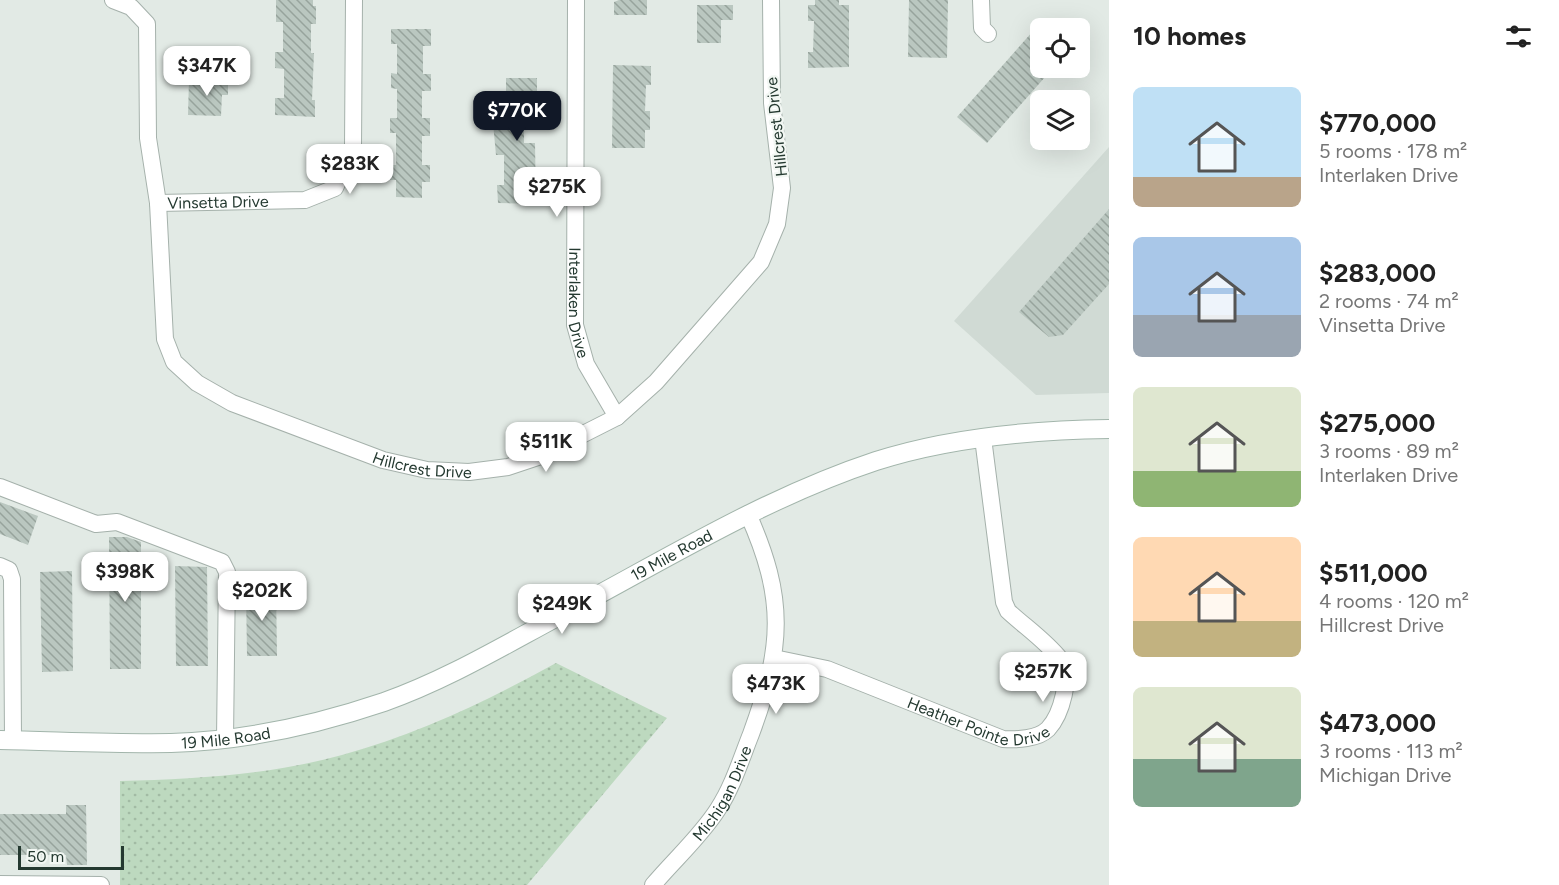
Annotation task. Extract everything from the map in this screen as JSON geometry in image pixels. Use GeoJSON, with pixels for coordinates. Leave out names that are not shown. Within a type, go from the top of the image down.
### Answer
{"type":"FeatureCollection","features":[{"type":"Feature","properties":{"kind":"street","name":"Hillcrest Drive"},"geometry":{"type":"LineString","coordinates":[[112,0],[131,7],[147,24],[146,104],[158,203],[165,339],[171,356],[190,378],[232,403],[383,460],[449,472],[490,471],[508,467],[538,457],[617,417],[656,382],[753,273],[771,242],[779,216],[782,188],[772,102],[771,0]]}},
{"type":"Feature","properties":{"kind":"street","name":"Vinsetta Drive"},"geometry":{"type":"LineString","coordinates":[[158,203],[305,200],[334,188],[353,147],[354,0]]}},
{"type":"Feature","properties":{"kind":"street","name":"Interlaken Drive"},"geometry":{"type":"LineString","coordinates":[[576,0],[575,325],[586,364],[617,417]]}},
{"type":"Feature","properties":{"kind":"street"},"geometry":{"type":"LineString","coordinates":[[981,0],[982,28],[988,34]]}},
{"type":"Feature","properties":{"kind":"street","name":"19 Mile Road"},"geometry":{"type":"LineString","coordinates":[[6,740],[172,743],[225,739],[291,728],[338,716],[432,683],[468,667],[748,514],[832,477],[879,460],[931,447],[983,438],[1109,429]]}},
{"type":"Feature","properties":{"kind":"street","name":"Heather Pointe Drive"},"geometry":{"type":"LineString","coordinates":[[774,658],[827,669],[1003,739],[1029,738],[1047,730],[1058,712],[1065,672],[1061,660],[1008,611],[1004,602],[983,438]]}},
{"type":"Feature","properties":{"kind":"street"},"geometry":{"type":"LineString","coordinates":[[0,487],[96,524],[117,522],[218,559],[226,566],[225,739]]}},
{"type":"Feature","properties":{"kind":"street","name":"Michigan Drive"},"geometry":{"type":"LineString","coordinates":[[653,885],[716,811],[728,792],[767,691],[777,640],[774,590],[763,547],[748,514]]}},
{"type":"Feature","properties":{"kind":"street"},"geometry":{"type":"LineString","coordinates":[[0,566],[9,570],[12,579],[6,740]]}},
{"type":"Feature","properties":{"kind":"street"},"geometry":{"type":"LineString","coordinates":[[0,884],[101,885]]}},
{"type":"Feature","properties":{"kind":"shaded area"},"geometry":{"type":"Polygon","coordinates":[[[1109,147],[1109,393],[1036,395],[954,321],[1109,147]]]}},
{"type":"Feature","properties":{"kind":"green space"},"geometry":{"type":"Polygon","coordinates":[[[556,663],[667,718],[527,885],[120,885],[120,781],[232,775],[315,762],[342,755],[425,727],[556,663]]]}},
{"type":"Feature","properties":{"kind":"building"},"geometry":{"type":"Polygon","coordinates":[[[276,0],[313,0],[313,6],[316,6],[316,24],[311,24],[311,53],[314,53],[312,100],[315,100],[315,117],[275,115],[275,98],[284,98],[284,69],[275,68],[275,52],[283,52],[283,22],[276,22],[276,0]]]}},
{"type":"Feature","properties":{"kind":"building"},"geometry":{"type":"Polygon","coordinates":[[[647,0],[647,15],[614,15],[614,2],[647,0]]]}},
{"type":"Feature","properties":{"kind":"building"},"geometry":{"type":"Polygon","coordinates":[[[815,0],[839,0],[839,5],[849,5],[849,67],[808,68],[808,52],[813,52],[814,21],[808,21],[808,5],[815,5],[815,0]]]}},
{"type":"Feature","properties":{"kind":"building"},"geometry":{"type":"Polygon","coordinates":[[[909,0],[948,0],[947,58],[908,57],[909,0]]]}},
{"type":"Feature","properties":{"kind":"building"},"geometry":{"type":"Polygon","coordinates":[[[697,5],[733,5],[733,20],[721,20],[721,43],[697,43],[697,5]]]}},
{"type":"Feature","properties":{"kind":"building"},"geometry":{"type":"Polygon","coordinates":[[[391,29],[431,29],[431,46],[423,46],[423,74],[431,74],[431,91],[422,91],[422,118],[430,118],[430,136],[422,136],[422,165],[430,165],[430,182],[422,182],[422,198],[396,197],[396,180],[390,180],[390,165],[396,165],[396,133],[390,133],[390,118],[397,118],[397,89],[391,88],[391,73],[397,74],[397,44],[391,44],[391,29]]]}},
{"type":"Feature","properties":{"kind":"building"},"geometry":{"type":"Polygon","coordinates":[[[1030,34],[1030,78],[1044,78],[1034,90],[1030,90],[1030,94],[987,143],[957,117],[1030,34]]]}},
{"type":"Feature","properties":{"kind":"building"},"geometry":{"type":"Polygon","coordinates":[[[613,65],[651,66],[651,85],[646,85],[645,111],[650,111],[650,130],[645,130],[645,148],[612,148],[613,65]]]}},
{"type":"Feature","properties":{"kind":"building"},"geometry":{"type":"Polygon","coordinates":[[[506,78],[537,78],[537,113],[524,113],[524,143],[535,143],[536,204],[498,203],[497,185],[504,185],[504,155],[496,155],[493,123],[499,123],[499,94],[506,94],[506,78]]]}},
{"type":"Feature","properties":{"kind":"building"},"geometry":{"type":"Polygon","coordinates":[[[189,79],[228,80],[228,95],[222,95],[221,116],[188,115],[189,79]]]}},
{"type":"Feature","properties":{"kind":"building"},"geometry":{"type":"Polygon","coordinates":[[[1109,209],[1109,284],[1063,335],[1049,337],[1019,312],[1109,209]]]}},
{"type":"Feature","properties":{"kind":"building"},"geometry":{"type":"Polygon","coordinates":[[[0,502],[38,516],[28,545],[0,534],[0,502]]]}},
{"type":"Feature","properties":{"kind":"building"},"geometry":{"type":"Polygon","coordinates":[[[109,537],[127,537],[141,542],[141,669],[110,669],[109,537]]]}},
{"type":"Feature","properties":{"kind":"building"},"geometry":{"type":"Polygon","coordinates":[[[175,566],[207,567],[208,666],[176,666],[175,566]]]}},
{"type":"Feature","properties":{"kind":"building"},"geometry":{"type":"Polygon","coordinates":[[[72,571],[73,671],[42,672],[40,572],[72,571]]]}},
{"type":"Feature","properties":{"kind":"building"},"geometry":{"type":"Polygon","coordinates":[[[276,588],[277,656],[247,656],[246,589],[276,588]]]}},
{"type":"Feature","properties":{"kind":"building"},"geometry":{"type":"Polygon","coordinates":[[[66,805],[86,805],[87,865],[67,865],[66,855],[0,855],[0,814],[66,814],[66,805]]]}}]}
